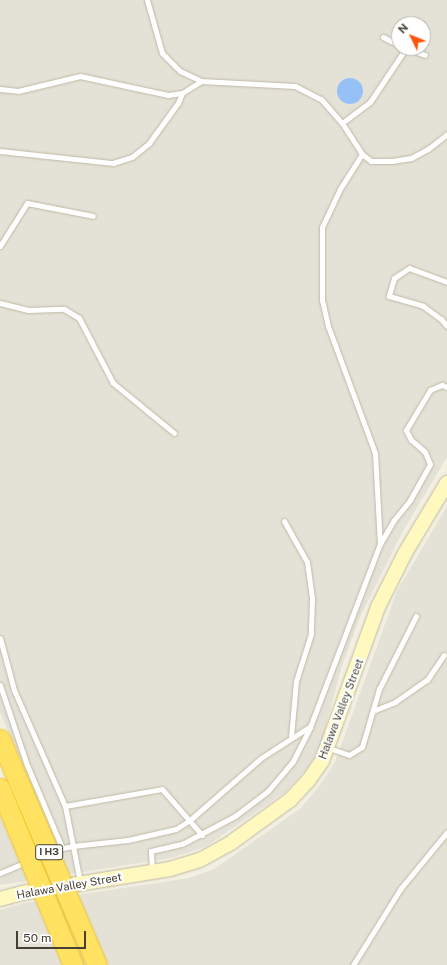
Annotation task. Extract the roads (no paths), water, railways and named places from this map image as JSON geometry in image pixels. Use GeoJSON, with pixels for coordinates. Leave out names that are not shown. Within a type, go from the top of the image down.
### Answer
{"type":"FeatureCollection","features":[{"type":"Feature","properties":{"kind":"highway","name":"I H3"},"geometry":{"type":"LineString","coordinates":[[0,739],[97,965]]}},
{"type":"Feature","properties":{"kind":"highway","name":"I H3"},"geometry":{"type":"LineString","coordinates":[[0,788],[73,965]]}},
{"type":"Feature","properties":{"kind":"street","name":"Halawa Valley Street"},"geometry":{"type":"LineString","coordinates":[[0,899],[80,883],[152,872],[200,860],[232,842],[298,792],[315,772],[328,747],[378,607],[402,558],[447,482]]}},
{"type":"Feature","properties":{"kind":"lane"},"geometry":{"type":"LineString","coordinates":[[147,0],[162,53],[180,71],[201,81],[295,86],[321,99],[342,123],[362,154],[371,161],[392,161],[411,158],[428,149],[447,134]]}},
{"type":"Feature","properties":{"kind":"lane"},"geometry":{"type":"LineString","coordinates":[[383,37],[391,41]]}},
{"type":"Feature","properties":{"kind":"lane"},"geometry":{"type":"LineString","coordinates":[[342,123],[370,102],[401,56]]}},
{"type":"Feature","properties":{"kind":"lane"},"geometry":{"type":"LineString","coordinates":[[0,88],[18,90],[80,76],[168,95],[182,93],[201,81]]}},
{"type":"Feature","properties":{"kind":"lane"},"geometry":{"type":"LineString","coordinates":[[0,151],[113,163],[132,157],[149,143],[178,103],[182,93]]}},
{"type":"Feature","properties":{"kind":"lane"},"geometry":{"type":"LineString","coordinates":[[362,154],[340,189],[322,227],[322,300],[328,326],[375,452],[380,544]]}},
{"type":"Feature","properties":{"kind":"lane"},"geometry":{"type":"LineString","coordinates":[[0,246],[27,203],[93,216]]}},
{"type":"Feature","properties":{"kind":"lane"},"geometry":{"type":"LineString","coordinates":[[447,282],[409,268],[394,278],[389,296],[423,306],[441,318],[447,326]]}},
{"type":"Feature","properties":{"kind":"lane"},"geometry":{"type":"LineString","coordinates":[[0,303],[28,310],[64,309],[79,318],[113,383],[174,434]]}},
{"type":"Feature","properties":{"kind":"lane"},"geometry":{"type":"LineString","coordinates":[[152,872],[151,851],[182,844],[202,835],[235,816],[268,791],[293,761],[310,727],[380,544],[394,520],[410,500],[430,464],[425,452],[411,440],[406,430],[411,418],[430,390],[442,385],[447,387]]}},
{"type":"Feature","properties":{"kind":"lane"},"geometry":{"type":"LineString","coordinates":[[284,520],[307,562],[312,599],[311,634],[296,681],[291,737]]}},
{"type":"Feature","properties":{"kind":"lane"},"geometry":{"type":"LineString","coordinates":[[328,747],[349,756],[362,747],[379,689],[416,616]]}},
{"type":"Feature","properties":{"kind":"lane"},"geometry":{"type":"LineString","coordinates":[[0,638],[14,690],[66,806],[80,883]]}},
{"type":"Feature","properties":{"kind":"lane"},"geometry":{"type":"LineString","coordinates":[[373,711],[395,702],[427,680],[444,655]]}},
{"type":"Feature","properties":{"kind":"lane"},"geometry":{"type":"LineString","coordinates":[[0,686],[27,765],[62,848]]}},
{"type":"Feature","properties":{"kind":"lane"},"geometry":{"type":"LineString","coordinates":[[0,873],[62,848],[128,840],[176,829],[190,820],[261,758],[291,737],[310,727]]}},
{"type":"Feature","properties":{"kind":"lane"},"geometry":{"type":"LineString","coordinates":[[66,806],[162,789],[202,835]]}},
{"type":"Feature","properties":{"kind":"lane"},"geometry":{"type":"LineString","coordinates":[[353,965],[404,883],[447,832]]}},
{"type":"Feature","properties":{"kind":"water"},"geometry":{"type":"Polygon","coordinates":[[[350,78],[359,82],[363,91],[359,100],[350,104],[341,100],[337,91],[341,82],[350,78]]]}}]}
